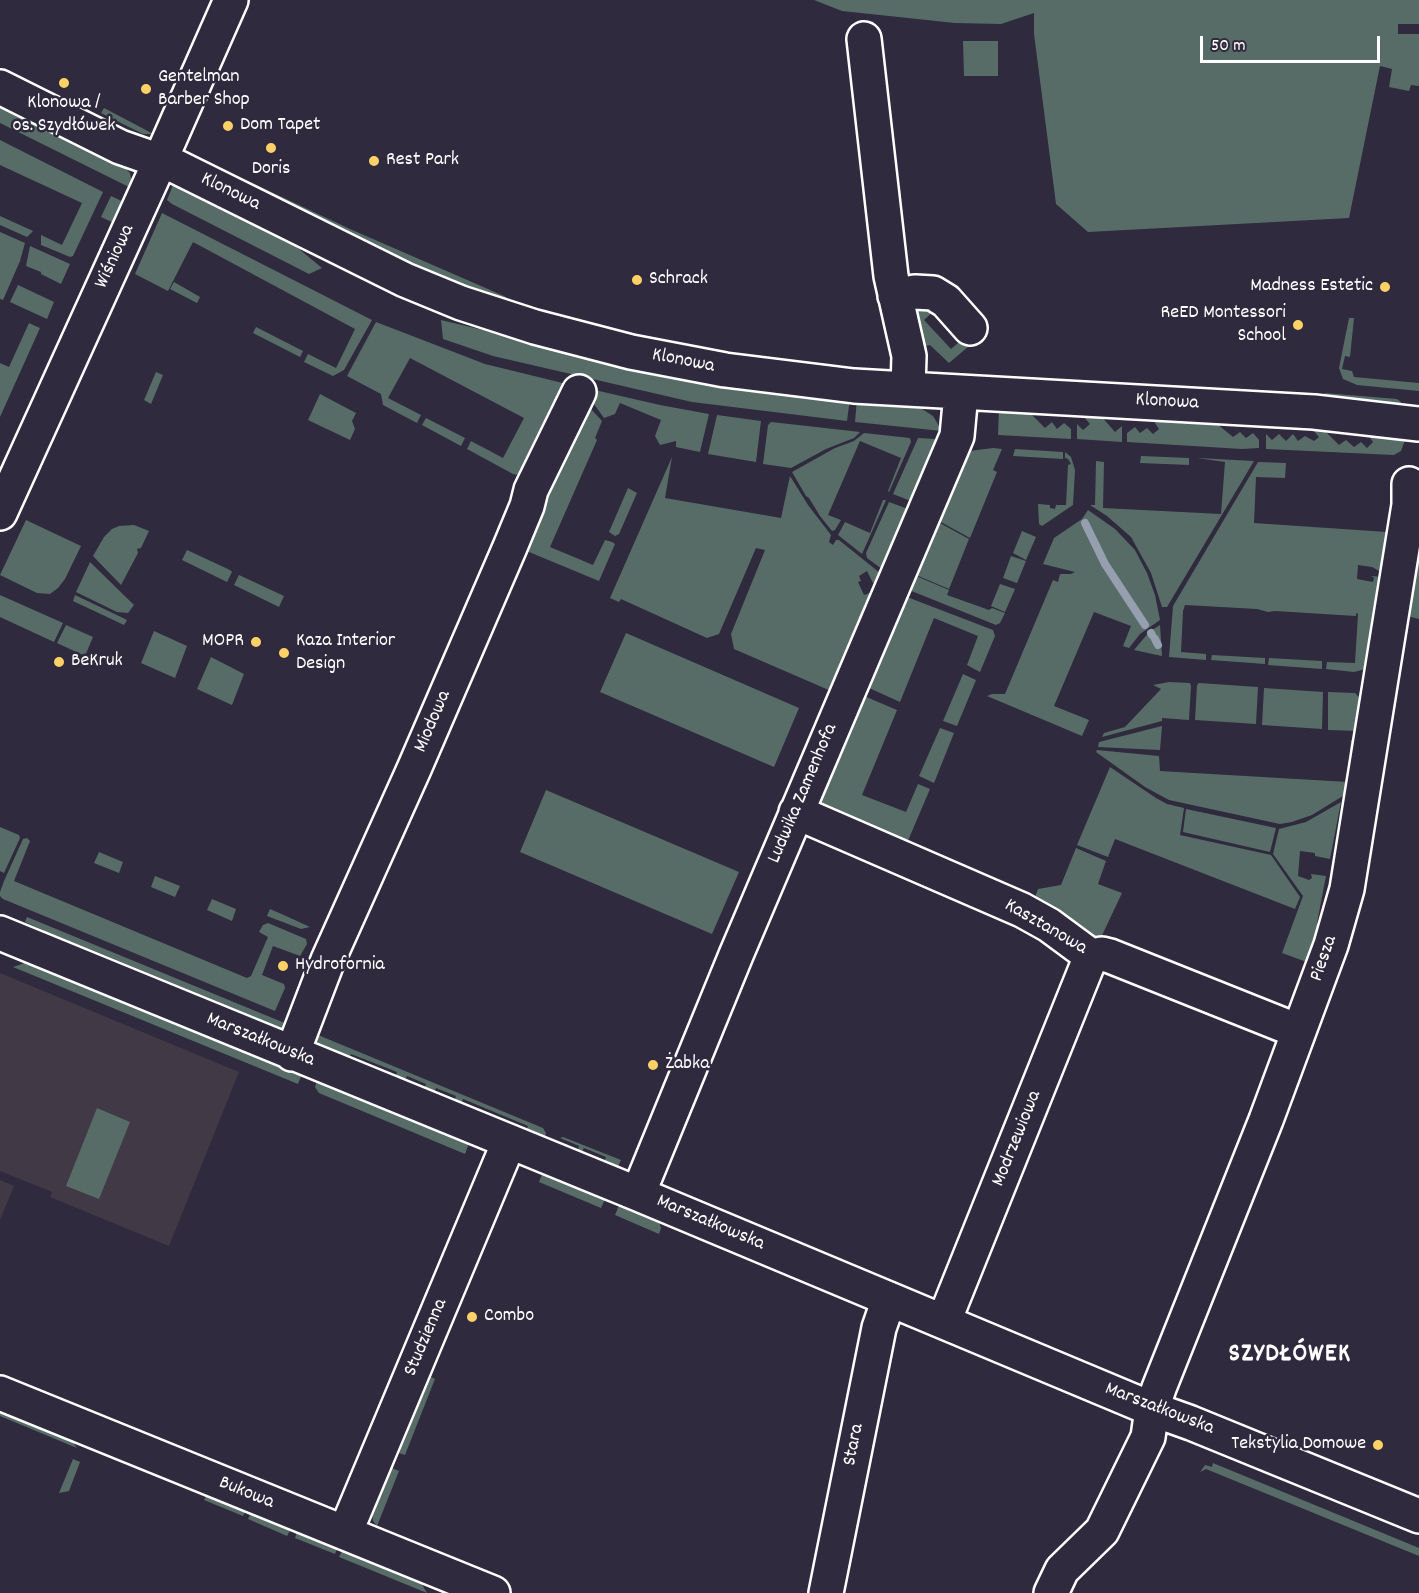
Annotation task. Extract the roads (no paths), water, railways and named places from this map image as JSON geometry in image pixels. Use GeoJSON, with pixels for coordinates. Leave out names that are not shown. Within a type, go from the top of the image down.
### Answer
{"type":"FeatureCollection","features":[{"type":"Feature","properties":{"kind":"street","name":"Wiśniowa"},"geometry":{"type":"LineString","coordinates":[[0,513],[231,0]]}},
{"type":"Feature","properties":{"kind":"street"},"geometry":{"type":"LineString","coordinates":[[864,39],[891,276],[909,356],[908,389]]}},
{"type":"Feature","properties":{"kind":"street","name":"Klonowa"},"geometry":{"type":"LineString","coordinates":[[0,87],[120,147],[160,160],[405,280],[461,303],[535,327],[631,352],[725,370],[854,386],[1314,412],[1419,424]]}},
{"type":"Feature","properties":{"kind":"street"},"geometry":{"type":"LineString","coordinates":[[895,296],[915,292],[933,293],[946,301],[970,328]]}},
{"type":"Feature","properties":{"kind":"street","name":"Miodowa"},"geometry":{"type":"LineString","coordinates":[[292,1054],[328,960],[510,547],[531,490],[579,392]]}},
{"type":"Feature","properties":{"kind":"street","name":"Ludwika Zamenhofa"},"geometry":{"type":"LineString","coordinates":[[638,1194],[796,812],[957,436],[961,393]]}},
{"type":"Feature","properties":{"kind":"street","name":"Piesza"},"geometry":{"type":"LineString","coordinates":[[1051,1593],[1062,1570],[1102,1531],[1148,1437],[1152,1409],[1178,1337],[1266,1120],[1331,945],[1347,889],[1407,517],[1409,484]]}},
{"type":"Feature","properties":{"kind":"street","name":"Kasztanowa"},"geometry":{"type":"LineString","coordinates":[[796,812],[1022,910],[1049,925],[1091,956],[1102,954],[1110,956],[1298,1031]]}},
{"type":"Feature","properties":{"kind":"street","name":"Marszałkowska"},"geometry":{"type":"LineString","coordinates":[[0,933],[638,1194],[1152,1409],[1191,1422],[1419,1516]]}},
{"type":"Feature","properties":{"kind":"street","name":"Modrzewiowa"},"geometry":{"type":"LineString","coordinates":[[944,1321],[1091,956]]}},
{"type":"Feature","properties":{"kind":"street","name":"Studzienna"},"geometry":{"type":"LineString","coordinates":[[345,1533],[509,1142]]}},
{"type":"Feature","properties":{"kind":"street","name":"Stara"},"geometry":{"type":"LineString","coordinates":[[826,1593],[879,1328],[889,1299]]}},
{"type":"Feature","properties":{"kind":"street","name":"Bukowa"},"geometry":{"type":"LineString","coordinates":[[0,1393],[492,1593]]}},
{"type":"Feature","properties":{"kind":"waterway"},"geometry":{"type":"LineString","coordinates":[[1085,523],[1105,564],[1145,625]]}},
{"type":"Feature","properties":{"kind":"waterway"},"geometry":{"type":"LineString","coordinates":[[1155,639],[1158,645]]}},
{"type":"Feature","properties":{"kind":"place","name":"Klonowa / os. Szydłówek"},"geometry":{"type":"Point","coordinates":[64,83]}},
{"type":"Feature","properties":{"kind":"place","name":"Gentelman Barber Shop"},"geometry":{"type":"Point","coordinates":[146,89]}},
{"type":"Feature","properties":{"kind":"place","name":"Dom Tapet"},"geometry":{"type":"Point","coordinates":[228,126]}},
{"type":"Feature","properties":{"kind":"place","name":"Doris"},"geometry":{"type":"Point","coordinates":[271,148]}},
{"type":"Feature","properties":{"kind":"place","name":"Rest Park"},"geometry":{"type":"Point","coordinates":[374,161]}},
{"type":"Feature","properties":{"kind":"place","name":"Schrack"},"geometry":{"type":"Point","coordinates":[637,280]}},
{"type":"Feature","properties":{"kind":"place","name":"Madness Estetic"},"geometry":{"type":"Point","coordinates":[1385,287]}},
{"type":"Feature","properties":{"kind":"place","name":"ReED Montessori School"},"geometry":{"type":"Point","coordinates":[1298,325]}},
{"type":"Feature","properties":{"kind":"place","name":"MOPR"},"geometry":{"type":"Point","coordinates":[256,642]}},
{"type":"Feature","properties":{"kind":"place","name":"Kaza Interior Design"},"geometry":{"type":"Point","coordinates":[284,653]}},
{"type":"Feature","properties":{"kind":"place","name":"BeKruk"},"geometry":{"type":"Point","coordinates":[59,662]}},
{"type":"Feature","properties":{"kind":"place","name":"Hydrofornia"},"geometry":{"type":"Point","coordinates":[283,966]}},
{"type":"Feature","properties":{"kind":"place","name":"Żabka"},"geometry":{"type":"Point","coordinates":[653,1065]}},
{"type":"Feature","properties":{"kind":"place","name":"Combo"},"geometry":{"type":"Point","coordinates":[472,1317]}},
{"type":"Feature","properties":{"kind":"place","name":"Tekstylia Domowe"},"geometry":{"type":"Point","coordinates":[1378,1445]}},
{"type":"Feature","properties":{"kind":"district","name":"SZYDŁÓWEK"},"geometry":{"type":"Point","coordinates":[1290,1356]}}]}
